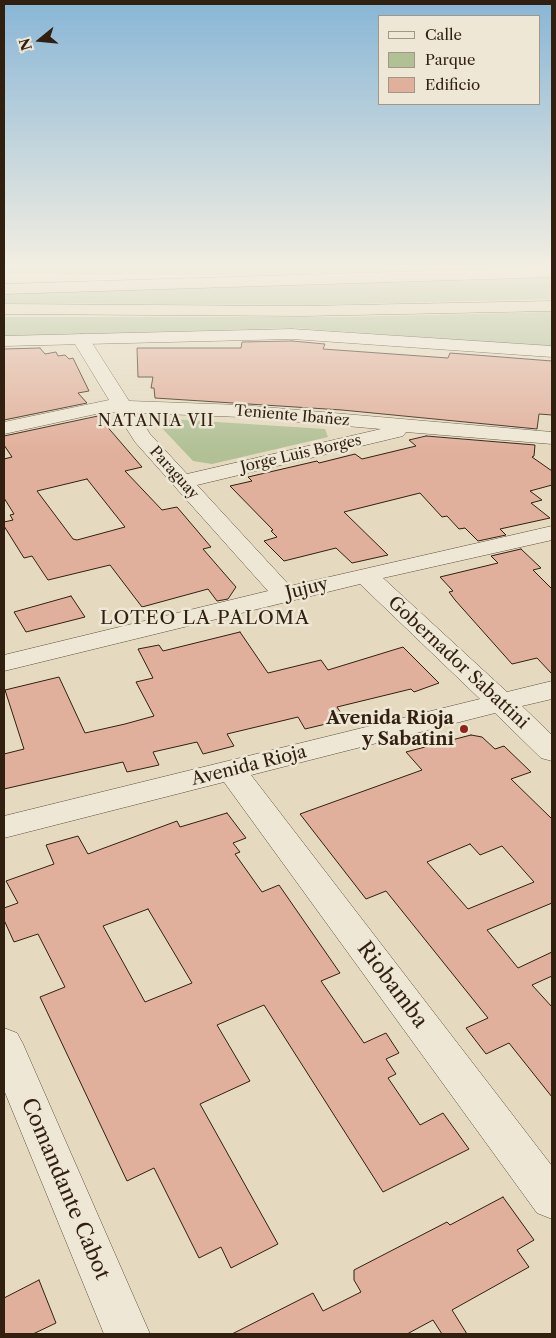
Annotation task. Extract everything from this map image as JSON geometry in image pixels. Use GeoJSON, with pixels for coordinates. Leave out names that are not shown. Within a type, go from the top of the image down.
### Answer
{"type":"FeatureCollection","features":[{"type":"Feature","properties":{"kind":"street"},"geometry":{"type":"LineString","coordinates":[[4,341],[292,334],[552,352]]}},
{"type":"Feature","properties":{"kind":"street","name":"Paraguay"},"geometry":{"type":"LineString","coordinates":[[81,338],[142,438],[285,595]]}},
{"type":"Feature","properties":{"kind":"street","name":"Teniente Ibañez"},"geometry":{"type":"LineString","coordinates":[[4,428],[105,406],[241,412],[552,438]]}},
{"type":"Feature","properties":{"kind":"street","name":"Jorge Luis Borges"},"geometry":{"type":"LineString","coordinates":[[183,482],[420,427]]}},
{"type":"Feature","properties":{"kind":"street","name":"Jujuy"},"geometry":{"type":"LineString","coordinates":[[4,663],[365,575],[552,533]]}},
{"type":"Feature","properties":{"kind":"street","name":"Gobernador Sabattini"},"geometry":{"type":"LineString","coordinates":[[365,575],[552,750]]}},
{"type":"Feature","properties":{"kind":"street","name":"Avenida Rioja"},"geometry":{"type":"LineString","coordinates":[[4,827],[552,690]]}},
{"type":"Feature","properties":{"kind":"street","name":"Riobamba"},"geometry":{"type":"LineString","coordinates":[[231,770],[552,1199]]}},
{"type":"Feature","properties":{"kind":"street","name":"Comandante Cabot"},"geometry":{"type":"LineString","coordinates":[[4,1044],[127,1334]]}},
{"type":"Feature","properties":{"kind":"green space"},"geometry":{"type":"Polygon","coordinates":[[[4,327],[552,327],[552,347],[294,328],[4,336],[4,327]]]}},
{"type":"Feature","properties":{"kind":"green space"},"geometry":{"type":"Polygon","coordinates":[[[171,419],[325,429],[328,437],[212,464],[193,461],[160,426],[171,419]]]}},
{"type":"Feature","properties":{"kind":"building"},"geometry":{"type":"Polygon","coordinates":[[[292,341],[325,344],[323,349],[448,358],[450,353],[552,361],[552,415],[539,414],[537,429],[342,410],[155,398],[154,388],[151,388],[153,377],[138,377],[137,348],[241,348],[242,342],[292,341]]]}},
{"type":"Feature","properties":{"kind":"building"},"geometry":{"type":"Polygon","coordinates":[[[40,348],[45,354],[56,352],[58,356],[65,355],[69,359],[73,358],[89,391],[78,393],[87,403],[4,420],[4,349],[40,348]]]}},
{"type":"Feature","properties":{"kind":"building"},"geometry":{"type":"Polygon","coordinates":[[[98,416],[142,467],[125,471],[162,510],[177,507],[211,547],[203,549],[236,587],[228,599],[217,601],[208,589],[142,607],[110,565],[48,580],[32,556],[24,558],[4,526],[4,522],[13,520],[10,515],[14,514],[4,498],[4,459],[12,457],[4,445],[4,436],[98,416]],[[87,479],[37,491],[73,539],[77,540],[125,527],[87,479]]]}},
{"type":"Feature","properties":{"kind":"building"},"geometry":{"type":"Polygon","coordinates":[[[426,436],[535,445],[534,456],[532,457],[552,471],[552,485],[530,491],[542,500],[531,503],[550,518],[500,529],[506,535],[478,541],[465,528],[459,529],[447,516],[442,517],[420,493],[344,512],[388,555],[352,563],[336,548],[284,561],[264,541],[277,537],[271,531],[273,530],[230,486],[252,481],[248,477],[317,461],[319,463],[355,454],[362,459],[416,446],[409,440],[426,436]]]}},
{"type":"Feature","properties":{"kind":"building"},"geometry":{"type":"Polygon","coordinates":[[[521,549],[541,568],[533,570],[552,589],[552,674],[537,658],[512,664],[455,600],[449,592],[453,591],[440,577],[498,563],[491,556],[521,549]]]}},
{"type":"Feature","properties":{"kind":"building"},"geometry":{"type":"Polygon","coordinates":[[[71,596],[85,617],[26,632],[14,612],[71,596]]]}},
{"type":"Feature","properties":{"kind":"building"},"geometry":{"type":"Polygon","coordinates":[[[240,632],[268,673],[321,660],[328,670],[403,647],[439,683],[414,692],[411,689],[337,707],[345,719],[330,723],[305,729],[298,717],[227,734],[234,746],[203,754],[197,742],[153,752],[159,765],[127,772],[123,762],[4,789],[4,754],[24,749],[5,690],[59,677],[85,733],[125,724],[154,716],[136,682],[153,678],[138,649],[159,645],[163,651],[240,632]]]}},
{"type":"Feature","properties":{"kind":"building"},"geometry":{"type":"Polygon","coordinates":[[[471,735],[482,737],[495,749],[504,746],[531,772],[511,779],[552,819],[552,903],[487,930],[518,968],[552,952],[552,976],[532,985],[552,1007],[552,1097],[509,1043],[486,1054],[466,1028],[488,1018],[386,891],[366,899],[300,814],[422,770],[406,752],[471,735]],[[470,844],[427,862],[468,909],[534,882],[502,846],[480,855],[470,844]]]}},
{"type":"Feature","properties":{"kind":"building"},"geometry":{"type":"Polygon","coordinates":[[[227,813],[246,838],[233,843],[240,852],[235,854],[262,892],[279,885],[340,973],[321,981],[364,1043],[386,1033],[399,1053],[386,1059],[396,1074],[388,1078],[420,1125],[443,1113],[469,1149],[383,1192],[264,1005],[217,1025],[250,1081],[200,1104],[278,1244],[231,1268],[221,1247],[199,1258],[154,1168],[127,1181],[40,997],[65,987],[38,934],[14,942],[4,920],[4,908],[18,903],[6,881],[54,864],[46,845],[78,836],[88,854],[177,821],[180,827],[227,813]],[[148,909],[103,926],[145,1002],[192,983],[148,909]]]}},
{"type":"Feature","properties":{"kind":"building"},"geometry":{"type":"Polygon","coordinates":[[[503,1197],[534,1240],[517,1250],[529,1267],[452,1310],[467,1334],[442,1334],[433,1320],[407,1334],[232,1334],[313,1293],[323,1311],[361,1292],[354,1280],[354,1270],[447,1222],[450,1225],[503,1197]]]}},
{"type":"Feature","properties":{"kind":"building"},"geometry":{"type":"Polygon","coordinates":[[[39,1280],[56,1323],[33,1334],[4,1334],[4,1298],[39,1280]]]}},
{"type":"Feature","properties":{"kind":"place","name":"Avenida Rioja y Sabatini"},"geometry":{"type":"Point","coordinates":[464,729]}},
{"type":"Feature","properties":{"kind":"district","name":"NATANIA VII"},"geometry":{"type":"Point","coordinates":[156,421]}},
{"type":"Feature","properties":{"kind":"district","name":"LOTEO LA PALOMA"},"geometry":{"type":"Point","coordinates":[205,619]}}]}
